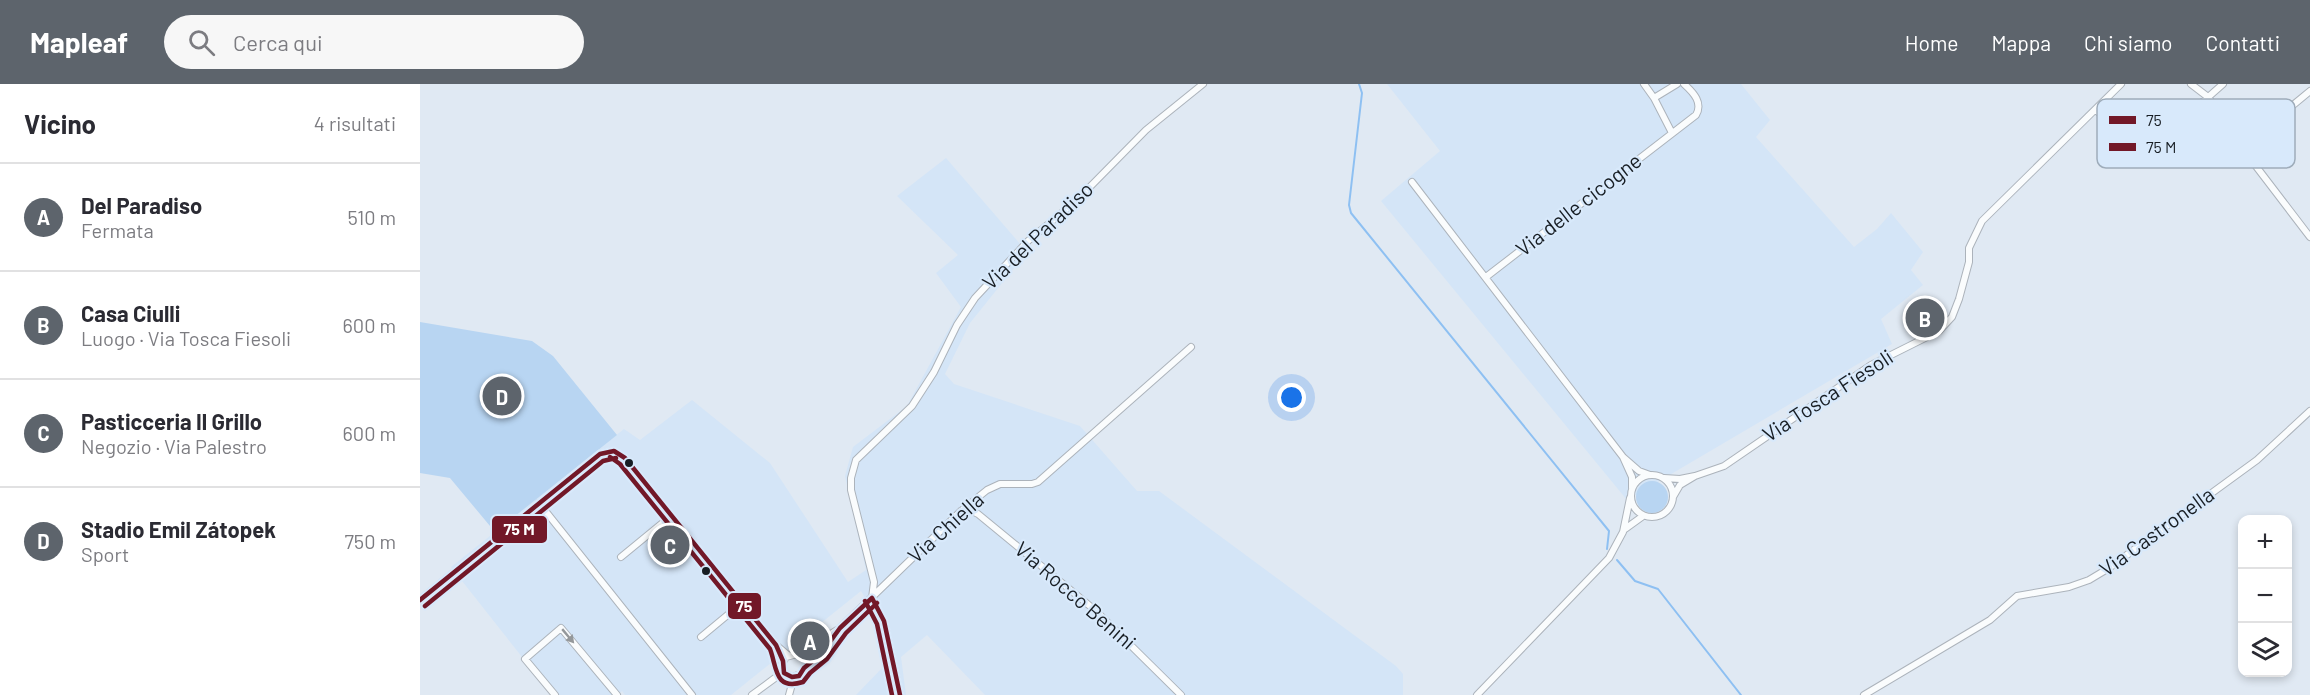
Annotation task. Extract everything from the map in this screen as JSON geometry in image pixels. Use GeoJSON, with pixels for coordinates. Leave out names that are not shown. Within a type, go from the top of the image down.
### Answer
{"type":"FeatureCollection","features":[{"type":"Feature","properties":{"kind":"street","name":"Via del Paradiso"},"geometry":{"type":"LineString","coordinates":[[872,598],[874,582],[851,489],[851,478],[856,460],[912,406],[934,372],[957,325],[975,298],[1017,253],[1076,201],[1146,129],[1203,84]]}},
{"type":"Feature","properties":{"kind":"street"},"geometry":{"type":"LineString","coordinates":[[1644,84],[1672,133]]}},
{"type":"Feature","properties":{"kind":"street"},"geometry":{"type":"LineString","coordinates":[[1654,98],[1677,84]]}},
{"type":"Feature","properties":{"kind":"street","name":"Via delle cicogne"},"geometry":{"type":"LineString","coordinates":[[1486,276],[1672,133],[1684,127],[1700,109],[1699,103],[1684,84]]}},
{"type":"Feature","properties":{"kind":"street","name":"Via Tosca Fiesoli"},"geometry":{"type":"LineString","coordinates":[[2107,99],[2121,84]]}},
{"type":"Feature","properties":{"kind":"street"},"geometry":{"type":"LineString","coordinates":[[2191,84],[2208,97]]}},
{"type":"Feature","properties":{"kind":"street"},"geometry":{"type":"LineString","coordinates":[[2206,99],[2223,84]]}},
{"type":"Feature","properties":{"kind":"street"},"geometry":{"type":"LineString","coordinates":[[2295,103],[2310,91]]}},
{"type":"Feature","properties":{"kind":"street","name":"Via Tosca Fiesoli"},"geometry":{"type":"LineString","coordinates":[[1650,475],[1674,480],[1695,476],[1724,466],[1871,365],[1939,331],[1952,317],[1969,261],[1969,248],[1982,221],[2096,110]]}},
{"type":"Feature","properties":{"kind":"street"},"geometry":{"type":"LineString","coordinates":[[2258,168],[2310,237]]}},
{"type":"Feature","properties":{"kind":"street"},"geometry":{"type":"LineString","coordinates":[[1412,182],[1623,457],[1639,471],[1650,475]]}},
{"type":"Feature","properties":{"kind":"street","name":"Via Chiella"},"geometry":{"type":"LineString","coordinates":[[872,598],[961,511],[987,490],[1000,484],[1038,482],[1191,347]]}},
{"type":"Feature","properties":{"kind":"street","name":"Via Castronella"},"geometry":{"type":"LineString","coordinates":[[1864,695],[1989,620],[2017,596],[2069,587],[2089,580],[2109,568],[2257,460],[2310,411]]}},
{"type":"Feature","properties":{"kind":"street"},"geometry":{"type":"LineString","coordinates":[[420,600],[600,454],[614,451],[625,458],[777,645],[792,656],[802,659],[804,668]]}},
{"type":"Feature","properties":{"kind":"street"},"geometry":{"type":"LineString","coordinates":[[1623,457],[1632,477],[1631,489]]}},
{"type":"Feature","properties":{"kind":"street"},"geometry":{"type":"LineString","coordinates":[[1631,489],[1641,477],[1650,475]]}},
{"type":"Feature","properties":{"kind":"street","name":"Via Tosca Fiesoli"},"geometry":{"type":"LineString","coordinates":[[1623,532],[1643,516],[1661,515],[1670,506],[1680,485],[1695,476]]}},
{"type":"Feature","properties":{"kind":"street"},"geometry":{"type":"LineString","coordinates":[[1662,477],[1671,487],[1673,498]]}},
{"type":"Feature","properties":{"kind":"street","name":"Via Tosca Fiesoli"},"geometry":{"type":"LineString","coordinates":[[1477,695],[1609,558],[1623,532],[1631,489]]}},
{"type":"Feature","properties":{"kind":"street"},"geometry":{"type":"LineString","coordinates":[[1630,498],[1634,508],[1643,516]]}},
{"type":"Feature","properties":{"kind":"street"},"geometry":{"type":"LineString","coordinates":[[539,503],[692,695]]}},
{"type":"Feature","properties":{"kind":"street","name":"Via Rocco Benini"},"geometry":{"type":"LineString","coordinates":[[961,511],[972,511],[978,514],[1065,584],[1110,624],[1181,695]]}},
{"type":"Feature","properties":{"kind":"street"},"geometry":{"type":"LineString","coordinates":[[621,557],[671,516]]}},
{"type":"Feature","properties":{"kind":"street"},"geometry":{"type":"LineString","coordinates":[[783,661],[805,651],[840,628],[872,598],[884,621],[900,695]]}},
{"type":"Feature","properties":{"kind":"street"},"geometry":{"type":"LineString","coordinates":[[701,637],[742,603]]}},
{"type":"Feature","properties":{"kind":"street"},"geometry":{"type":"LineString","coordinates":[[555,695],[525,659],[561,628],[617,695]]}},
{"type":"Feature","properties":{"kind":"street"},"geometry":{"type":"LineString","coordinates":[[752,695],[775,678],[786,675],[794,677],[801,674],[804,668],[821,654],[840,628]]}},
{"type":"Feature","properties":{"kind":"street"},"geometry":{"type":"LineString","coordinates":[[777,645],[786,675]]}},
{"type":"Feature","properties":{"kind":"street"},"geometry":{"type":"LineString","coordinates":[[789,695],[794,677]]}},
{"type":"Feature","properties":{"kind":"shaded area"},"geometry":{"type":"Polygon","coordinates":[[[1387,84],[1741,84],[1770,120],[1756,137],[1854,247],[1877,229],[1891,213],[1923,252],[1911,270],[1923,285],[1881,319],[1892,344],[1627,500],[1381,201],[1440,151],[1387,84]]]}},
{"type":"Feature","properties":{"kind":"shaded area"},"geometry":{"type":"Polygon","coordinates":[[[946,158],[1027,252],[970,323],[945,374],[954,384],[1080,426],[1137,491],[1159,491],[1396,666],[1403,674],[1403,695],[985,695],[927,635],[901,657],[906,695],[856,695],[883,667],[882,627],[861,591],[731,695],[625,695],[622,691],[617,695],[552,695],[451,567],[624,429],[640,440],[692,400],[770,463],[848,582],[866,570],[845,476],[853,447],[907,406],[961,307],[936,273],[958,255],[897,196],[946,158]]]}},
{"type":"Feature","properties":{"kind":"shaded area"},"geometry":{"type":"Polygon","coordinates":[[[420,322],[532,341],[553,356],[617,435],[495,532],[450,478],[420,473],[420,322]]]}},
{"type":"Feature","properties":{"kind":"shaded area"},"geometry":{"type":"Polygon","coordinates":[[[1652,481],[1663,486],[1668,497],[1663,508],[1652,513],[1641,508],[1636,497],[1641,486],[1652,481]]]}},
{"type":"Feature","properties":{"kind":"waterway"},"geometry":{"type":"LineString","coordinates":[[1359,84],[1362,93],[1349,205],[1351,213],[1609,531],[1607,549]]}},
{"type":"Feature","properties":{"kind":"waterway"},"geometry":{"type":"LineString","coordinates":[[1617,560],[1635,581],[1658,589],[1741,695]]}},
{"type":"Feature","properties":{"kind":"transit line","name":"75"},"geometry":{"type":"LineString","coordinates":[[614,451],[625,458],[776,645],[783,661],[784,673],[792,677],[799,676],[804,668],[821,654],[840,628],[872,598]]}},
{"type":"Feature","properties":{"kind":"transit line","name":"75"},"geometry":{"type":"LineString","coordinates":[[420,600],[600,454],[614,451]]}},
{"type":"Feature","properties":{"kind":"transit line"},"geometry":{"type":"LineString","coordinates":[[610,457],[620,464],[770,649],[778,676],[787,683],[803,682],[827,659],[846,633],[877,603]]}},
{"type":"Feature","properties":{"kind":"transit line"},"geometry":{"type":"LineString","coordinates":[[425,606],[603,461],[616,458]]}},
{"type":"Feature","properties":{"kind":"transit line","name":"75"},"geometry":{"type":"LineString","coordinates":[[872,598],[884,621],[900,695]]}},
{"type":"Feature","properties":{"kind":"transit line"},"geometry":{"type":"LineString","coordinates":[[865,601],[877,624],[892,695]]}},
{"type":"Feature","properties":{"kind":"place","name":"Casa Ciulli"},"geometry":{"type":"Point","coordinates":[1925,318]}},
{"type":"Feature","properties":{"kind":"place","name":"Stadio Emil Zátopek"},"geometry":{"type":"Point","coordinates":[502,396]}},
{"type":"Feature","properties":{"kind":"place","name":"Pasticceria Il Grillo"},"geometry":{"type":"Point","coordinates":[670,545]}},
{"type":"Feature","properties":{"kind":"place","name":"Del Paradiso"},"geometry":{"type":"Point","coordinates":[810,641]}}]}
